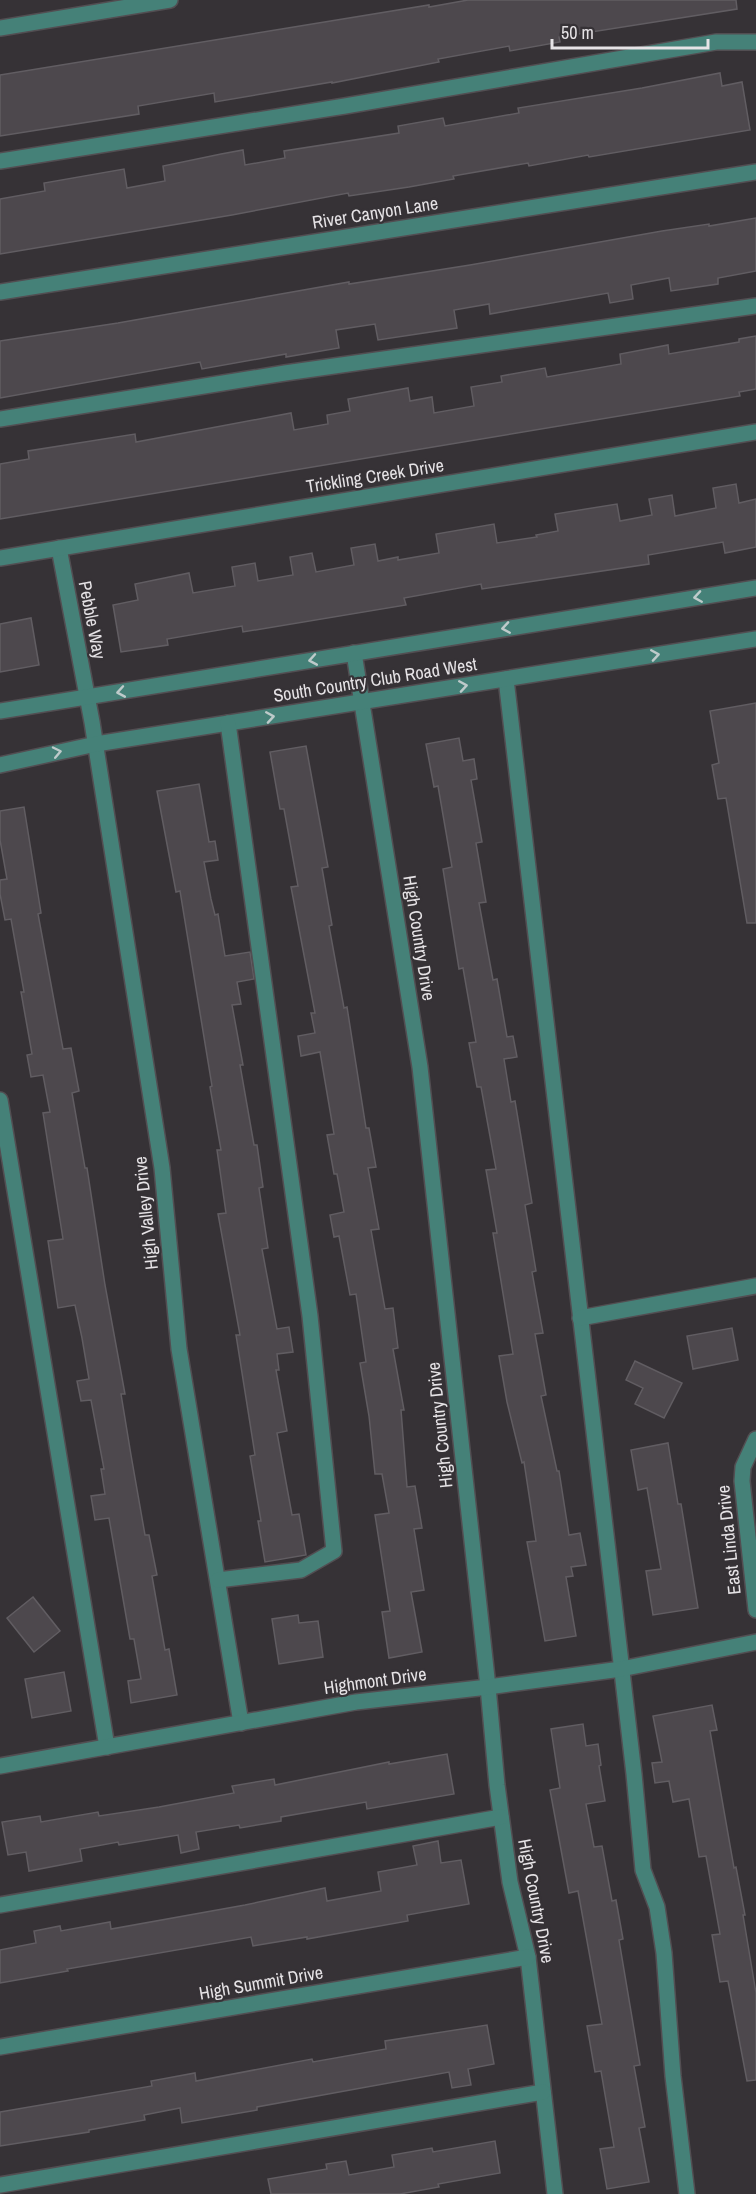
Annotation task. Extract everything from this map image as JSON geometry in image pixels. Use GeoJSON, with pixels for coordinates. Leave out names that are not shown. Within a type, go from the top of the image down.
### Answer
{"type":"FeatureCollection","features":[{"type":"Feature","properties":{"kind":"street"},"geometry":{"type":"LineString","coordinates":[[0,28],[170,0]]}},
{"type":"Feature","properties":{"kind":"street"},"geometry":{"type":"LineString","coordinates":[[0,161],[345,106],[716,42],[756,42]]}},
{"type":"Feature","properties":{"kind":"street","name":"River Canyon Lane"},"geometry":{"type":"LineString","coordinates":[[0,292],[756,172]]}},
{"type":"Feature","properties":{"kind":"street"},"geometry":{"type":"LineString","coordinates":[[0,419],[285,373],[756,306]]}},
{"type":"Feature","properties":{"kind":"street","name":"Trickling Creek Drive"},"geometry":{"type":"LineString","coordinates":[[0,558],[756,432]]}},
{"type":"Feature","properties":{"kind":"street","name":"Pebble Way"},"geometry":{"type":"LineString","coordinates":[[59,548],[88,698]]}},
{"type":"Feature","properties":{"kind":"street","name":"South Country Club Road West"},"geometry":{"type":"LineString","coordinates":[[0,711],[756,588]]}},
{"type":"Feature","properties":{"kind":"street","name":"South Country Club Road West"},"geometry":{"type":"LineString","coordinates":[[0,765],[96,744],[756,639]]}},
{"type":"Feature","properties":{"kind":"street","name":"High Country Drive"},"geometry":{"type":"LineString","coordinates":[[354,652],[420,1067],[501,1817],[510,1882],[528,1957],[555,2194]]}},
{"type":"Feature","properties":{"kind":"street"},"geometry":{"type":"LineString","coordinates":[[506,679],[634,1774],[643,1870],[657,1907],[664,1953],[673,2076],[687,2194]]}},
{"type":"Feature","properties":{"kind":"street","name":"High Valley Drive"},"geometry":{"type":"LineString","coordinates":[[88,698],[162,1168],[179,1349],[241,1724]]}},
{"type":"Feature","properties":{"kind":"street"},"geometry":{"type":"LineString","coordinates":[[218,1580],[301,1570],[334,1551],[310,1316],[228,723]]}},
{"type":"Feature","properties":{"kind":"street"},"geometry":{"type":"LineString","coordinates":[[0,1100],[107,1747]]}},
{"type":"Feature","properties":{"kind":"street"},"geometry":{"type":"LineString","coordinates":[[580,1318],[756,1286]]}},
{"type":"Feature","properties":{"kind":"street","name":"East Linda Drive"},"geometry":{"type":"LineString","coordinates":[[756,1439],[743,1467],[742,1481],[754,1571],[756,1610]]}},
{"type":"Feature","properties":{"kind":"street","name":"Highmont Drive"},"geometry":{"type":"LineString","coordinates":[[0,1766],[356,1702],[621,1669],[756,1642]]}},
{"type":"Feature","properties":{"kind":"street"},"geometry":{"type":"LineString","coordinates":[[0,1905],[501,1817]]}},
{"type":"Feature","properties":{"kind":"street","name":"High Summit Drive"},"geometry":{"type":"LineString","coordinates":[[0,2047],[528,1957]]}},
{"type":"Feature","properties":{"kind":"street"},"geometry":{"type":"LineString","coordinates":[[0,2185],[543,2092]]}},
{"type":"Feature","properties":{"kind":"building"},"geometry":{"type":"Polygon","coordinates":[[[468,0],[736,0],[737,9],[559,37],[560,42],[510,51],[509,46],[438,59],[439,62],[332,83],[215,102],[214,93],[138,106],[139,114],[0,136],[0,75],[468,0]]]}},
{"type":"Feature","properties":{"kind":"building"},"geometry":{"type":"Polygon","coordinates":[[[720,73],[722,86],[742,82],[750,130],[529,166],[528,163],[453,176],[454,179],[409,187],[349,196],[348,193],[0,254],[0,199],[45,191],[44,183],[124,169],[127,188],[165,181],[163,166],[221,154],[243,150],[245,165],[285,158],[284,151],[399,133],[398,126],[443,118],[445,126],[519,113],[518,108],[720,73]]]}},
{"type":"Feature","properties":{"kind":"building"},"geometry":{"type":"Polygon","coordinates":[[[756,218],[756,271],[718,278],[718,284],[671,291],[669,278],[631,285],[633,299],[610,303],[608,293],[490,314],[489,304],[454,310],[457,328],[378,340],[375,324],[336,330],[339,348],[286,357],[286,354],[202,369],[200,362],[0,398],[0,341],[118,323],[349,282],[349,284],[470,265],[662,231],[756,218]]]}},
{"type":"Feature","properties":{"kind":"building"},"geometry":{"type":"Polygon","coordinates":[[[756,336],[756,389],[739,392],[740,396],[0,519],[0,464],[29,459],[28,451],[135,434],[136,442],[291,413],[294,430],[328,424],[327,415],[350,411],[348,399],[408,388],[410,401],[432,397],[434,413],[474,406],[471,387],[502,382],[501,376],[545,368],[547,377],[621,364],[620,354],[668,345],[669,354],[739,342],[739,339],[756,336]]]}},
{"type":"Feature","properties":{"kind":"building"},"geometry":{"type":"Polygon","coordinates":[[[736,484],[739,503],[756,499],[756,547],[725,553],[723,542],[648,555],[649,564],[482,589],[481,584],[404,598],[406,605],[243,632],[242,626],[167,639],[168,645],[121,652],[113,605],[138,600],[135,584],[189,573],[193,593],[235,586],[232,567],[255,563],[258,581],[293,575],[290,557],[312,553],[316,572],[354,565],[351,548],[375,544],[378,561],[398,557],[398,560],[439,553],[436,534],[494,524],[497,543],[537,537],[536,535],[558,531],[555,514],[617,504],[620,521],[652,515],[649,499],[672,495],[675,516],[716,508],[713,488],[736,484]]]}},
{"type":"Feature","properties":{"kind":"building"},"geometry":{"type":"Polygon","coordinates":[[[31,618],[39,665],[0,672],[0,624],[31,618]]]}},
{"type":"Feature","properties":{"kind":"building"},"geometry":{"type":"Polygon","coordinates":[[[756,703],[756,923],[747,923],[726,798],[718,799],[712,765],[719,763],[710,711],[756,703]]]}},
{"type":"Feature","properties":{"kind":"building"},"geometry":{"type":"Polygon","coordinates":[[[459,738],[463,761],[474,759],[477,779],[471,780],[482,842],[476,843],[486,902],[479,903],[493,980],[497,979],[507,1037],[513,1036],[517,1057],[504,1059],[511,1102],[515,1101],[532,1203],[525,1205],[536,1271],[532,1272],[543,1333],[535,1334],[546,1395],[541,1396],[557,1471],[559,1471],[569,1535],[580,1533],[586,1565],[571,1567],[573,1576],[566,1577],[576,1636],[545,1641],[527,1542],[536,1541],[524,1462],[522,1463],[507,1402],[499,1356],[513,1354],[493,1233],[497,1233],[486,1170],[496,1169],[481,1087],[477,1087],[469,1043],[476,1042],[463,968],[459,969],[443,869],[452,867],[438,786],[434,787],[426,744],[459,738]]]}},
{"type":"Feature","properties":{"kind":"building"},"geometry":{"type":"Polygon","coordinates":[[[306,746],[328,867],[322,868],[332,925],[329,926],[344,1008],[347,1007],[366,1128],[369,1128],[376,1167],[368,1168],[379,1229],[371,1230],[385,1309],[393,1308],[398,1348],[393,1349],[404,1410],[401,1410],[407,1487],[415,1486],[422,1528],[414,1529],[424,1590],[411,1592],[422,1652],[389,1658],[382,1612],[390,1611],[375,1515],[389,1513],[382,1474],[375,1474],[369,1416],[360,1363],[366,1362],[356,1294],[350,1295],[339,1236],[334,1237],[330,1215],[344,1212],[327,1135],[334,1134],[320,1052],[301,1056],[298,1036],[315,1033],[311,1013],[315,1013],[291,887],[298,886],[284,809],[280,809],[270,752],[306,746]]]}},
{"type":"Feature","properties":{"kind":"building"},"geometry":{"type":"Polygon","coordinates":[[[199,784],[209,842],[215,841],[218,860],[204,862],[215,915],[218,914],[225,956],[250,952],[254,979],[237,982],[241,1004],[232,1005],[243,1065],[240,1065],[254,1145],[257,1145],[263,1187],[259,1188],[268,1248],[262,1249],[277,1329],[289,1327],[293,1352],[277,1354],[279,1370],[276,1370],[287,1431],[277,1433],[292,1515],[299,1514],[306,1555],[265,1562],[250,1456],[255,1455],[236,1335],[240,1335],[218,1214],[226,1213],[217,1150],[221,1150],[180,891],[176,892],[157,791],[199,784]]]}},
{"type":"Feature","properties":{"kind":"building"},"geometry":{"type":"Polygon","coordinates":[[[24,807],[41,913],[38,914],[63,1049],[71,1048],[79,1091],[72,1093],[125,1394],[121,1394],[145,1535],[149,1535],[157,1575],[152,1576],[165,1650],[169,1649],[177,1695],[131,1703],[128,1681],[141,1679],[134,1639],[130,1639],[109,1518],[95,1520],[91,1496],[105,1494],[101,1469],[104,1469],[91,1400],[81,1401],[77,1381],[89,1379],[82,1338],[75,1305],[58,1308],[48,1241],[63,1239],[43,1113],[50,1112],[43,1075],[31,1077],[27,1055],[32,1054],[21,992],[24,992],[11,919],[5,920],[0,894],[0,880],[7,879],[0,840],[0,811],[24,807]]]}},
{"type":"Feature","properties":{"kind":"building"},"geometry":{"type":"Polygon","coordinates":[[[732,1328],[738,1360],[693,1369],[687,1336],[732,1328]]]}},
{"type":"Feature","properties":{"kind":"building"},"geometry":{"type":"Polygon","coordinates":[[[635,1361],[682,1383],[664,1418],[635,1404],[643,1388],[626,1380],[635,1361]]]}},
{"type":"Feature","properties":{"kind":"building"},"geometry":{"type":"Polygon","coordinates":[[[668,1443],[678,1504],[681,1504],[698,1608],[653,1615],[646,1571],[661,1569],[647,1488],[638,1490],[631,1450],[668,1443]]]}},
{"type":"Feature","properties":{"kind":"building"},"geometry":{"type":"Polygon","coordinates":[[[33,1597],[60,1631],[34,1652],[7,1618],[33,1597]]]}},
{"type":"Feature","properties":{"kind":"building"},"geometry":{"type":"Polygon","coordinates":[[[298,1615],[299,1623],[318,1621],[323,1657],[279,1664],[272,1619],[298,1615]]]}},
{"type":"Feature","properties":{"kind":"building"},"geometry":{"type":"Polygon","coordinates":[[[64,1672],[71,1711],[32,1718],[25,1679],[64,1672]]]}},
{"type":"Feature","properties":{"kind":"building"},"geometry":{"type":"Polygon","coordinates":[[[712,1705],[717,1730],[710,1731],[734,1868],[736,1867],[745,1915],[743,1915],[756,1993],[756,2080],[747,2081],[728,1981],[720,1982],[712,1935],[720,1934],[706,1856],[699,1857],[689,1799],[673,1802],[669,1781],[655,1783],[652,1763],[662,1762],[653,1716],[712,1705]]]}},
{"type":"Feature","properties":{"kind":"building"},"geometry":{"type":"Polygon","coordinates":[[[583,1724],[586,1746],[598,1744],[605,1801],[586,1804],[594,1847],[602,1846],[612,1901],[616,1900],[623,1939],[619,1940],[640,2065],[634,2066],[645,2127],[639,2128],[649,2182],[607,2189],[600,2149],[614,2147],[601,2071],[595,2072],[587,2026],[602,2024],[578,1891],[569,1893],[550,1790],[560,1788],[551,1729],[583,1724]]]}},
{"type":"Feature","properties":{"kind":"building"},"geometry":{"type":"Polygon","coordinates":[[[447,1754],[454,1794],[367,1809],[366,1802],[281,1817],[281,1821],[196,1832],[199,1849],[181,1853],[178,1835],[80,1849],[82,1861],[29,1871],[26,1852],[8,1855],[2,1822],[40,1816],[41,1822],[98,1812],[99,1816],[159,1807],[234,1793],[232,1786],[274,1779],[275,1785],[389,1762],[389,1764],[447,1754]]]}},
{"type":"Feature","properties":{"kind":"building"},"geometry":{"type":"Polygon","coordinates":[[[438,1841],[441,1863],[461,1860],[469,1904],[407,1915],[408,1921],[307,1939],[307,1937],[253,1946],[251,1937],[0,1983],[0,1950],[36,1943],[34,1931],[60,1926],[61,1931],[110,1922],[111,1929],[325,1888],[327,1901],[381,1891],[378,1872],[417,1865],[413,1846],[438,1841]]]}},
{"type":"Feature","properties":{"kind":"building"},"geometry":{"type":"Polygon","coordinates":[[[487,2025],[494,2064],[468,2069],[471,2085],[452,2088],[449,2072],[182,2123],[180,2108],[144,2115],[145,2120],[89,2130],[89,2132],[0,2146],[0,2112],[152,2086],[151,2081],[195,2073],[196,2081],[312,2059],[313,2062],[386,2049],[385,2041],[487,2025]]]}},
{"type":"Feature","properties":{"kind":"building"},"geometry":{"type":"Polygon","coordinates":[[[495,2141],[500,2173],[438,2184],[439,2187],[400,2194],[271,2194],[268,2179],[327,2169],[326,2164],[346,2161],[349,2175],[394,2167],[392,2155],[432,2148],[433,2152],[495,2141]]]}}]}
